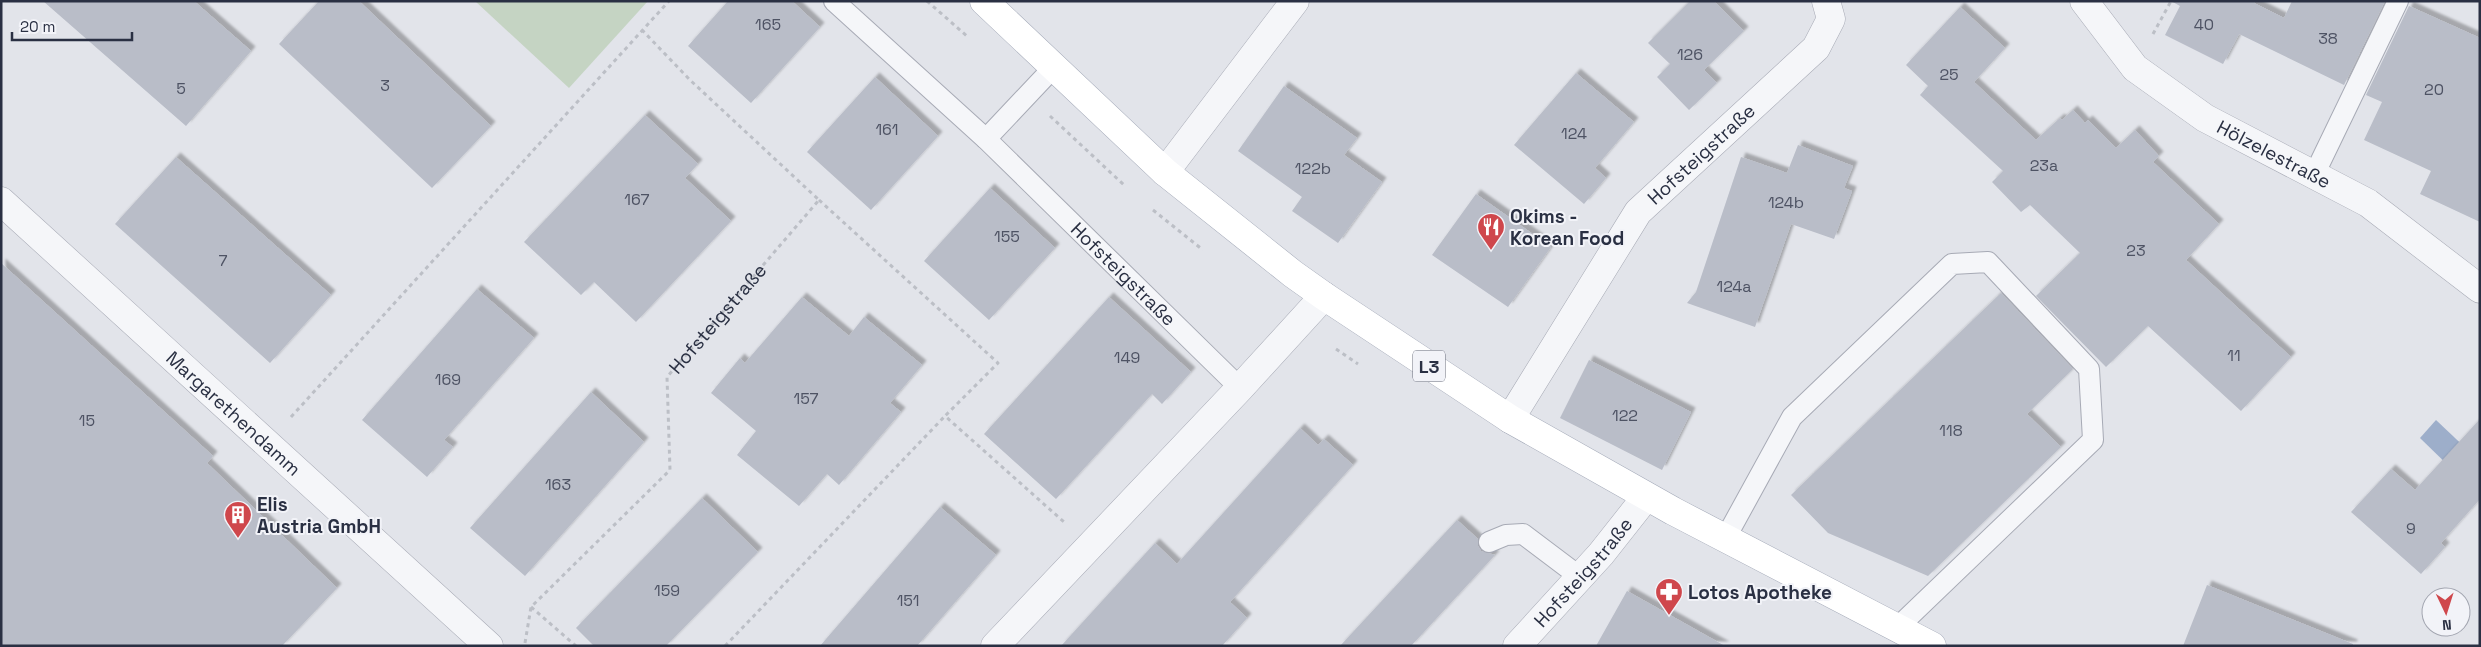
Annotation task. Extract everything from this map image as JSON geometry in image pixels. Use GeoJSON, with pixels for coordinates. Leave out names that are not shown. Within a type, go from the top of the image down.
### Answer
{"type":"FeatureCollection","features":[{"type":"Feature","properties":{"kind":"main road","name":"Hofsteigstraße"},"geometry":{"type":"LineString","coordinates":[[984,1],[1165,172],[1324,296],[1510,419],[1646,497],[1932,646]]}},
{"type":"Feature","properties":{"kind":"street"},"geometry":{"type":"LineString","coordinates":[[1165,172],[1296,1]]}},
{"type":"Feature","properties":{"kind":"street","name":"Hofsteigstraße"},"geometry":{"type":"LineString","coordinates":[[1510,419],[1638,212],[1816,48],[1831,19],[1826,1]]}},
{"type":"Feature","properties":{"kind":"street","name":"Hölzelestraße"},"geometry":{"type":"LineString","coordinates":[[2084,1],[2135,68],[2205,118],[2368,203],[2480,289]]}},
{"type":"Feature","properties":{"kind":"street","name":"Margarethendamm"},"geometry":{"type":"LineString","coordinates":[[1,202],[489,646]]}},
{"type":"Feature","properties":{"kind":"street"},"geometry":{"type":"LineString","coordinates":[[1004,643],[1090,544],[1240,388],[1324,296]]}},
{"type":"Feature","properties":{"kind":"street","name":"Hofsteigstraße"},"geometry":{"type":"LineString","coordinates":[[1517,646],[1580,577],[1646,497]]}},
{"type":"Feature","properties":{"kind":"lane","name":"Hofsteigstraße"},"geometry":{"type":"LineString","coordinates":[[834,1],[986,139],[1240,388]]}},
{"type":"Feature","properties":{"kind":"lane"},"geometry":{"type":"LineString","coordinates":[[2314,175],[2398,1]]}},
{"type":"Feature","properties":{"kind":"lane"},"geometry":{"type":"LineString","coordinates":[[986,139],[1053,68]]}},
{"type":"Feature","properties":{"kind":"lane"},"geometry":{"type":"LineString","coordinates":[[1726,538],[1792,417],[1952,264],[1988,262],[2090,369],[2093,440],[1897,628]]}},
{"type":"Feature","properties":{"kind":"lane"},"geometry":{"type":"LineString","coordinates":[[1489,542],[1506,535],[1523,534],[1580,577]]}},
{"type":"Feature","properties":{"kind":"path"},"geometry":{"type":"LineString","coordinates":[[267,444],[669,1]]}},
{"type":"Feature","properties":{"kind":"path"},"geometry":{"type":"LineString","coordinates":[[643,31],[690,80],[998,363],[725,646]]}},
{"type":"Feature","properties":{"kind":"path","name":"Hofsteigstraße"},"geometry":{"type":"LineString","coordinates":[[531,607],[670,470],[667,377],[819,200]]}},
{"type":"Feature","properties":{"kind":"path"},"geometry":{"type":"LineString","coordinates":[[945,416],[1090,544]]}},
{"type":"Feature","properties":{"kind":"path"},"geometry":{"type":"LineString","coordinates":[[524,646],[531,607]]}},
{"type":"Feature","properties":{"kind":"path"},"geometry":{"type":"LineString","coordinates":[[531,607],[576,646]]}},
{"type":"Feature","properties":{"kind":"green space"},"geometry":{"type":"Polygon","coordinates":[[[475,1],[648,1],[569,88],[475,1]]]}},
{"type":"Feature","properties":{"kind":"water"},"geometry":{"type":"Polygon","coordinates":[[[2436,420],[2473,455],[2456,473],[2420,438],[2436,420]]]}},
{"type":"Feature","properties":{"kind":"building"},"geometry":{"type":"Polygon","coordinates":[[[43,1],[194,1],[251,51],[186,126],[43,1]]]}},
{"type":"Feature","properties":{"kind":"building"},"geometry":{"type":"Polygon","coordinates":[[[319,1],[359,1],[491,126],[432,188],[279,44],[319,1]]]}},
{"type":"Feature","properties":{"kind":"building"},"geometry":{"type":"Polygon","coordinates":[[[728,1],[792,1],[820,27],[751,103],[688,46],[728,1]]]}},
{"type":"Feature","properties":{"kind":"building"},"geometry":{"type":"Polygon","coordinates":[[[1690,1],[1714,1],[1744,31],[1704,70],[1717,83],[1689,110],[1657,77],[1670,64],[1648,43],[1690,1]]]}},
{"type":"Feature","properties":{"kind":"building"},"geometry":{"type":"Polygon","coordinates":[[[2171,1],[2255,1],[2254,3],[2284,18],[2292,1],[2385,1],[2344,85],[2239,34],[2223,64],[2165,35],[2180,6],[2171,1]]]}},
{"type":"Feature","properties":{"kind":"building"},"geometry":{"type":"Polygon","coordinates":[[[2409,6],[2480,38],[2480,222],[2420,194],[2431,171],[2364,140],[2382,102],[2366,95],[2409,6]]]}},
{"type":"Feature","properties":{"kind":"building"},"geometry":{"type":"Polygon","coordinates":[[[1960,7],[2005,48],[1974,82],[2036,140],[2060,118],[2062,120],[2073,110],[2085,123],[2088,120],[2116,148],[2135,130],[2159,156],[2153,162],[2219,224],[2186,260],[2291,357],[2241,411],[2148,326],[2106,367],[2036,296],[2080,253],[2030,205],[2021,212],[1992,182],[2003,171],[1920,95],[1928,86],[1906,65],[1960,7]]]}},
{"type":"Feature","properties":{"kind":"building"},"geometry":{"type":"Polygon","coordinates":[[[1576,73],[1634,122],[1595,168],[1606,178],[1584,204],[1514,145],[1576,73]]]}},
{"type":"Feature","properties":{"kind":"building"},"geometry":{"type":"Polygon","coordinates":[[[875,77],[938,136],[871,210],[807,152],[875,77]]]}},
{"type":"Feature","properties":{"kind":"building"},"geometry":{"type":"Polygon","coordinates":[[[1284,86],[1357,138],[1344,155],[1382,182],[1338,243],[1292,211],[1302,197],[1238,151],[1284,86]]]}},
{"type":"Feature","properties":{"kind":"building"},"geometry":{"type":"Polygon","coordinates":[[[645,115],[698,164],[685,178],[731,221],[636,322],[594,282],[581,295],[524,242],[645,115]]]}},
{"type":"Feature","properties":{"kind":"building"},"geometry":{"type":"Polygon","coordinates":[[[1798,145],[1853,166],[1844,188],[1852,191],[1834,239],[1791,224],[1755,327],[1687,303],[1696,292],[1741,157],[1787,173],[1798,145]]]}},
{"type":"Feature","properties":{"kind":"building"},"geometry":{"type":"Polygon","coordinates":[[[176,157],[331,295],[270,363],[115,224],[176,157]]]}},
{"type":"Feature","properties":{"kind":"building"},"geometry":{"type":"Polygon","coordinates":[[[990,188],[1055,248],[989,320],[924,261],[990,188]]]}},
{"type":"Feature","properties":{"kind":"building","name":"Okims - Korean Food"},"geometry":{"type":"Polygon","coordinates":[[[1476,194],[1551,247],[1508,307],[1432,255],[1476,194]]]}},
{"type":"Feature","properties":{"kind":"building"},"geometry":{"type":"Polygon","coordinates":[[[1,263],[213,456],[207,463],[337,588],[282,646],[1,646],[1,263]]]}},
{"type":"Feature","properties":{"kind":"building"},"geometry":{"type":"Polygon","coordinates":[[[477,289],[534,338],[444,440],[453,447],[427,477],[362,420],[477,289]]]}},
{"type":"Feature","properties":{"kind":"building"},"geometry":{"type":"Polygon","coordinates":[[[2001,293],[2073,369],[2027,414],[2061,447],[1928,576],[1828,533],[1791,495],[2001,293]]]}},
{"type":"Feature","properties":{"kind":"building"},"geometry":{"type":"Polygon","coordinates":[[[802,297],[849,336],[864,317],[922,365],[890,403],[901,412],[839,485],[827,474],[799,506],[737,455],[756,431],[711,393],[740,358],[745,363],[802,297]]]}},
{"type":"Feature","properties":{"kind":"building"},"geometry":{"type":"Polygon","coordinates":[[[1109,297],[1191,372],[1162,404],[1152,394],[1056,499],[984,434],[1109,297]]]}},
{"type":"Feature","properties":{"kind":"building"},"geometry":{"type":"Polygon","coordinates":[[[1589,360],[1691,412],[1662,470],[1560,418],[1589,360]]]}},
{"type":"Feature","properties":{"kind":"building"},"geometry":{"type":"Polygon","coordinates":[[[591,392],[644,442],[525,576],[470,528],[591,392]]]}},
{"type":"Feature","properties":{"kind":"building"},"geometry":{"type":"Polygon","coordinates":[[[2480,419],[2480,499],[2441,543],[2445,547],[2421,574],[2351,512],[2391,469],[2415,490],[2480,419]]]}},
{"type":"Feature","properties":{"kind":"building"},"geometry":{"type":"Polygon","coordinates":[[[1300,428],[1318,445],[1324,439],[1353,465],[1230,602],[1247,618],[1222,646],[1061,646],[1155,543],[1177,564],[1300,428]]]}},
{"type":"Feature","properties":{"kind":"building"},"geometry":{"type":"Polygon","coordinates":[[[702,498],[758,552],[666,646],[594,646],[576,628],[702,498]]]}},
{"type":"Feature","properties":{"kind":"building"},"geometry":{"type":"Polygon","coordinates":[[[940,507],[996,555],[917,646],[820,646],[940,507]]]}},
{"type":"Feature","properties":{"kind":"building"},"geometry":{"type":"Polygon","coordinates":[[[1457,520],[1478,539],[1478,546],[1481,551],[1495,555],[1411,646],[1340,646],[1457,520]]]}},
{"type":"Feature","properties":{"kind":"building"},"geometry":{"type":"Polygon","coordinates":[[[2207,585],[2353,644],[2353,646],[2183,646],[2207,585]]]}},
{"type":"Feature","properties":{"kind":"building"},"geometry":{"type":"Polygon","coordinates":[[[1627,591],[1725,646],[1596,646],[1627,591]]]}},
{"type":"Feature","properties":{"kind":"place","name":"Okims - Korean Food"},"geometry":{"type":"Point","coordinates":[1491,251]}},
{"type":"Feature","properties":{"kind":"place","name":"Elis Austria GmbH"},"geometry":{"type":"Point","coordinates":[238,539]}},
{"type":"Feature","properties":{"kind":"place","name":"Lotos Apotheke"},"geometry":{"type":"Point","coordinates":[1669,616]}}]}
